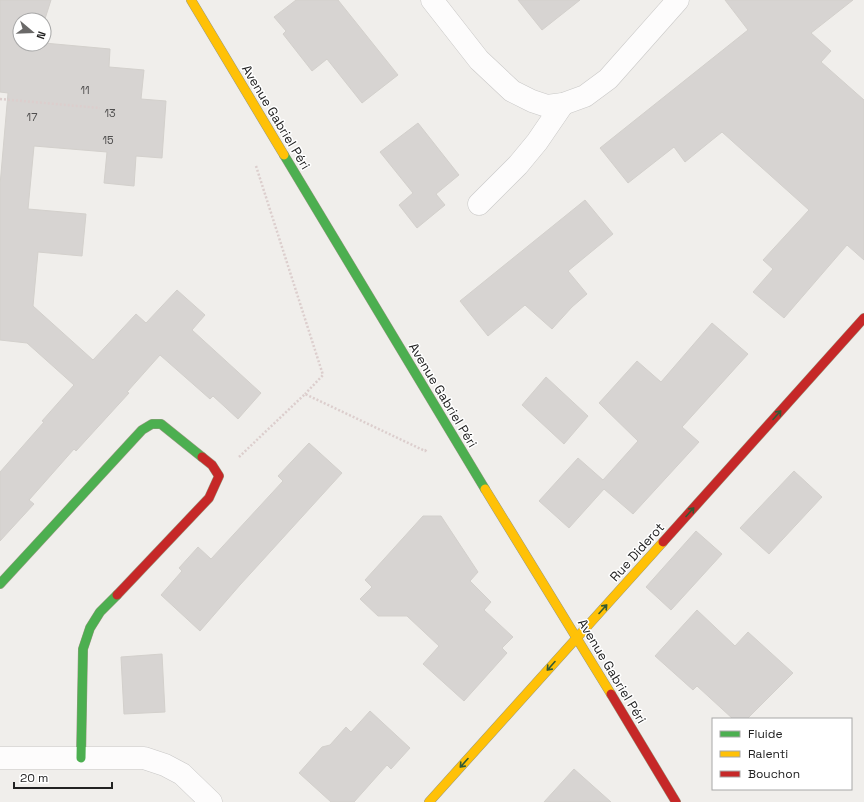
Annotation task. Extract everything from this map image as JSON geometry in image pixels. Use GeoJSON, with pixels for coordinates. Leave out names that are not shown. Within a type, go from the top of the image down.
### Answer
{"type":"FeatureCollection","features":[{"type":"Feature","properties":{"kind":"street","name":"Avenue Gabriel Péri"},"geometry":{"type":"LineString","coordinates":[[191,0],[449,430],[676,802]]}},
{"type":"Feature","properties":{"kind":"street"},"geometry":{"type":"LineString","coordinates":[[432,0],[479,60],[512,91],[532,101],[547,106],[563,104],[585,96],[608,79],[678,0]]}},
{"type":"Feature","properties":{"kind":"street"},"geometry":{"type":"LineString","coordinates":[[479,204],[518,165],[537,142],[563,104]]}},
{"type":"Feature","properties":{"kind":"street","name":"Rue Diderot"},"geometry":{"type":"LineString","coordinates":[[429,802],[864,318]]}},
{"type":"Feature","properties":{"kind":"street"},"geometry":{"type":"LineString","coordinates":[[0,584],[142,430],[152,424],[161,424],[212,465],[219,476],[209,498],[100,612],[90,628],[83,649],[81,758]]}},
{"type":"Feature","properties":{"kind":"street"},"geometry":{"type":"LineString","coordinates":[[0,758],[144,758],[165,765],[182,774],[211,802]]}},
{"type":"Feature","properties":{"kind":"path"},"geometry":{"type":"LineString","coordinates":[[0,99],[100,108]]}},
{"type":"Feature","properties":{"kind":"path"},"geometry":{"type":"LineString","coordinates":[[219,476],[323,375],[255,163]]}},
{"type":"Feature","properties":{"kind":"path"},"geometry":{"type":"LineString","coordinates":[[305,394],[425,451],[449,430]]}},
{"type":"Feature","properties":{"kind":"building"},"geometry":{"type":"Polygon","coordinates":[[[0,0],[51,0],[47,12],[12,12],[12,52],[52,52],[52,44],[110,49],[109,67],[144,70],[141,99],[166,101],[162,158],[136,156],[134,186],[104,183],[107,152],[34,146],[28,209],[86,214],[82,256],[38,252],[33,306],[93,360],[136,314],[146,323],[177,290],[205,315],[192,330],[261,393],[238,419],[213,396],[210,399],[160,355],[127,392],[129,393],[76,451],[74,449],[29,500],[34,504],[0,541],[0,472],[74,385],[27,343],[0,340],[0,185],[8,93],[0,92],[0,0]]]}},
{"type":"Feature","properties":{"kind":"building"},"geometry":{"type":"Polygon","coordinates":[[[296,0],[338,0],[398,75],[362,103],[327,59],[312,71],[283,34],[286,31],[274,17],[296,0]]]}},
{"type":"Feature","properties":{"kind":"building"},"geometry":{"type":"Polygon","coordinates":[[[518,0],[580,0],[542,30],[518,0]]]}},
{"type":"Feature","properties":{"kind":"building"},"geometry":{"type":"Polygon","coordinates":[[[725,0],[853,0],[811,33],[831,51],[821,62],[864,100],[864,260],[847,245],[784,318],[753,292],[773,269],[763,260],[809,210],[722,132],[685,162],[674,147],[628,183],[600,148],[748,30],[725,0]]]}},
{"type":"Feature","properties":{"kind":"building"},"geometry":{"type":"Polygon","coordinates":[[[418,123],[459,175],[436,194],[445,205],[417,228],[399,205],[413,193],[380,152],[418,123]]]}},
{"type":"Feature","properties":{"kind":"building"},"geometry":{"type":"Polygon","coordinates":[[[585,200],[613,234],[568,271],[587,294],[572,307],[552,329],[525,305],[488,336],[460,301],[585,200]]]}},
{"type":"Feature","properties":{"kind":"building"},"geometry":{"type":"Polygon","coordinates":[[[712,323],[748,354],[682,427],[699,442],[633,514],[604,489],[569,528],[539,501],[578,458],[603,480],[638,441],[599,403],[637,361],[661,382],[712,323]]]}},
{"type":"Feature","properties":{"kind":"building"},"geometry":{"type":"Polygon","coordinates":[[[546,377],[588,416],[564,444],[522,405],[546,377]]]}},
{"type":"Feature","properties":{"kind":"building"},"geometry":{"type":"Polygon","coordinates":[[[309,443],[342,473],[200,631],[161,595],[182,571],[179,568],[198,547],[211,559],[283,481],[278,476],[309,443]]]}},
{"type":"Feature","properties":{"kind":"building"},"geometry":{"type":"Polygon","coordinates":[[[794,471],[822,497],[769,554],[740,528],[794,471]]]}},
{"type":"Feature","properties":{"kind":"building"},"geometry":{"type":"Polygon","coordinates":[[[423,516],[441,516],[478,572],[470,581],[491,602],[484,610],[513,637],[502,648],[507,653],[464,701],[423,664],[439,646],[407,616],[378,616],[360,599],[372,587],[365,580],[423,516]]]}},
{"type":"Feature","properties":{"kind":"building"},"geometry":{"type":"Polygon","coordinates":[[[696,531],[722,554],[671,610],[646,587],[696,531]]]}},
{"type":"Feature","properties":{"kind":"building"},"geometry":{"type":"Polygon","coordinates":[[[697,610],[735,646],[748,632],[793,673],[748,718],[732,718],[697,686],[693,690],[655,656],[697,610]]]}},
{"type":"Feature","properties":{"kind":"building"},"geometry":{"type":"Polygon","coordinates":[[[162,654],[165,712],[124,714],[121,657],[162,654]]]}},
{"type":"Feature","properties":{"kind":"building"},"geometry":{"type":"Polygon","coordinates":[[[370,711],[410,748],[391,769],[387,765],[354,802],[331,802],[299,773],[322,747],[330,745],[346,727],[351,732],[370,711]]]}},
{"type":"Feature","properties":{"kind":"building"},"geometry":{"type":"Polygon","coordinates":[[[574,769],[611,802],[544,802],[574,769]]]}},
{"type":"Feature","properties":{"kind":"traffic: fast"},"geometry":{"type":"LineString","coordinates":[[284,155],[485,489]]}},
{"type":"Feature","properties":{"kind":"traffic: fast"},"geometry":{"type":"LineString","coordinates":[[0,584],[142,430],[152,424],[161,424],[202,457]]}},
{"type":"Feature","properties":{"kind":"traffic: fast"},"geometry":{"type":"LineString","coordinates":[[81,758],[83,649],[90,628],[100,612],[117,595]]}},
{"type":"Feature","properties":{"kind":"traffic: slow"},"geometry":{"type":"LineString","coordinates":[[191,0],[284,155]]}},
{"type":"Feature","properties":{"kind":"traffic: slow"},"geometry":{"type":"LineString","coordinates":[[485,489],[611,694]]}},
{"type":"Feature","properties":{"kind":"traffic: slow"},"geometry":{"type":"LineString","coordinates":[[429,802],[663,542]]}},
{"type":"Feature","properties":{"kind":"traffic: jam"},"geometry":{"type":"LineString","coordinates":[[663,542],[864,318]]}},
{"type":"Feature","properties":{"kind":"traffic: jam"},"geometry":{"type":"LineString","coordinates":[[117,595],[209,498],[219,476],[212,465],[202,457]]}},
{"type":"Feature","properties":{"kind":"traffic: jam"},"geometry":{"type":"LineString","coordinates":[[611,694],[676,802]]}}]}
